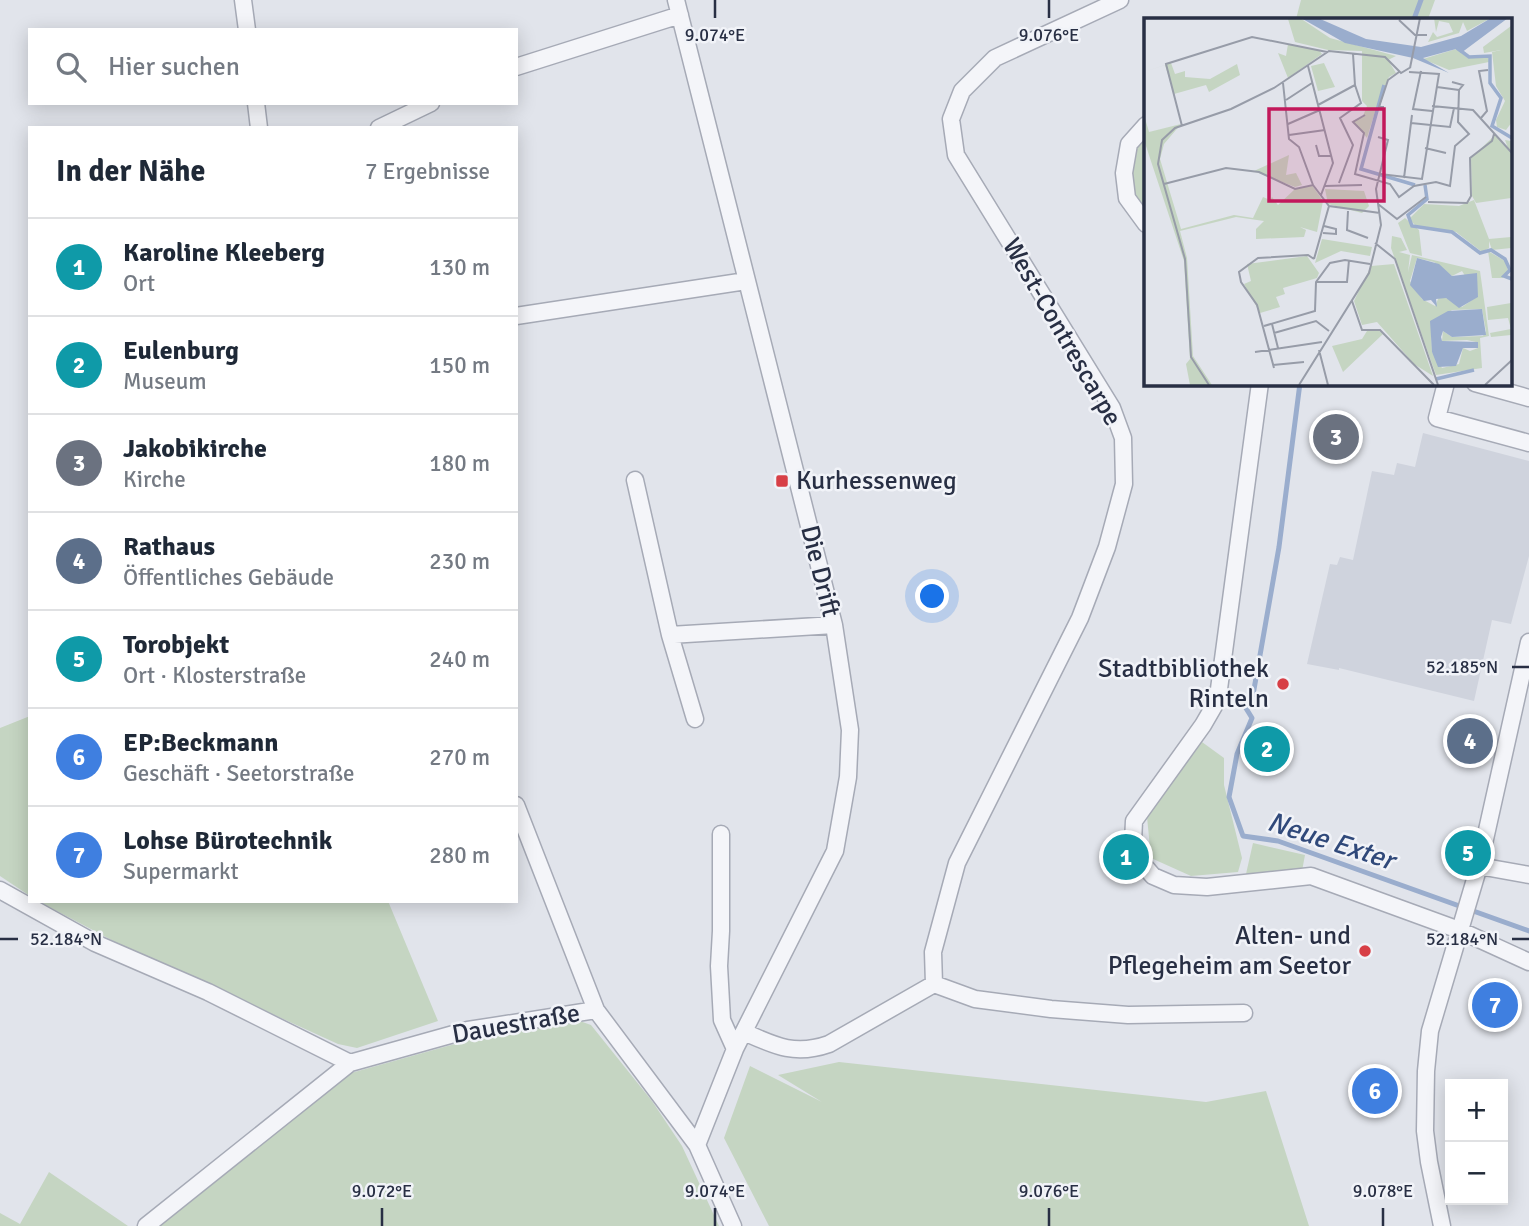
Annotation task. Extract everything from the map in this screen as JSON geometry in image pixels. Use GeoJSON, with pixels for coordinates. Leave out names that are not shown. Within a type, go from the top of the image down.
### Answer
{"type":"FeatureCollection","features":[{"type":"Feature","properties":{"kind":"street"},"geometry":{"type":"LineString","coordinates":[[243,0],[247,28]]}},
{"type":"Feature","properties":{"kind":"street","name":"West-Contrescarpe"},"geometry":{"type":"LineString","coordinates":[[934,984],[933,952],[957,863],[1080,618],[1107,547],[1124,484],[1123,438],[1112,408],[956,155],[951,120],[962,91],[995,58],[1120,0]]}},
{"type":"Feature","properties":{"kind":"street"},"geometry":{"type":"LineString","coordinates":[[518,66],[678,8]]}},
{"type":"Feature","properties":{"kind":"street","name":"Die Drift"},"geometry":{"type":"LineString","coordinates":[[678,8],[834,625],[850,730],[848,778],[835,851],[735,1049],[697,1145]]}},
{"type":"Feature","properties":{"kind":"street"},"geometry":{"type":"LineString","coordinates":[[256,105],[259,126]]}},
{"type":"Feature","properties":{"kind":"street"},"geometry":{"type":"LineString","coordinates":[[383,126],[426,105]]}},
{"type":"Feature","properties":{"kind":"street"},"geometry":{"type":"LineString","coordinates":[[1144,127],[1129,144],[1124,173],[1127,198],[1144,221]]}},
{"type":"Feature","properties":{"kind":"street"},"geometry":{"type":"LineString","coordinates":[[518,316],[746,281]]}},
{"type":"Feature","properties":{"kind":"street"},"geometry":{"type":"LineString","coordinates":[[1260,385],[1219,689],[1214,706],[1203,725],[1133,821],[1133,842],[1141,862],[1153,876],[1174,885],[1207,887],[1311,876],[1461,923],[1529,962]]}},
{"type":"Feature","properties":{"kind":"street"},"geometry":{"type":"LineString","coordinates":[[1445,385],[1437,418],[1529,443]]}},
{"type":"Feature","properties":{"kind":"street"},"geometry":{"type":"LineString","coordinates":[[1482,385],[1529,398]]}},
{"type":"Feature","properties":{"kind":"street"},"geometry":{"type":"LineString","coordinates":[[635,480],[670,635],[695,719]]}},
{"type":"Feature","properties":{"kind":"street"},"geometry":{"type":"LineString","coordinates":[[670,635],[834,625]]}},
{"type":"Feature","properties":{"kind":"street"},"geometry":{"type":"LineString","coordinates":[[1442,1226],[1429,1162],[1426,1131],[1426,1071],[1430,1031],[1479,866],[1529,642]]}},
{"type":"Feature","properties":{"kind":"street"},"geometry":{"type":"LineString","coordinates":[[518,810],[596,1010]]}},
{"type":"Feature","properties":{"kind":"street"},"geometry":{"type":"LineString","coordinates":[[721,834],[719,966],[722,1020],[735,1049]]}},
{"type":"Feature","properties":{"kind":"street"},"geometry":{"type":"LineString","coordinates":[[1479,866],[1529,875]]}},
{"type":"Feature","properties":{"kind":"street"},"geometry":{"type":"LineString","coordinates":[[0,890],[95,943],[208,992],[350,1063]]}},
{"type":"Feature","properties":{"kind":"street"},"geometry":{"type":"LineString","coordinates":[[744,1032],[780,1048],[810,1051],[829,1044],[934,984],[975,999],[1051,1009],[1128,1015],[1244,1013]]}},
{"type":"Feature","properties":{"kind":"street","name":"Dauestraße"},"geometry":{"type":"LineString","coordinates":[[146,1226],[350,1063],[468,1030],[596,1010],[697,1145],[733,1226]]}},
{"type":"Feature","properties":{"kind":"shaded area"},"geometry":{"type":"Polygon","coordinates":[[[1423,433],[1529,461],[1529,556],[1511,624],[1492,620],[1474,701],[1339,668],[1307,664],[1330,564],[1337,565],[1340,557],[1353,560],[1372,471],[1394,475],[1397,463],[1415,467],[1423,433]]]}},
{"type":"Feature","properties":{"kind":"green space"},"geometry":{"type":"Polygon","coordinates":[[[1301,0],[1435,0],[1428,18],[1296,18],[1301,0]]]}},
{"type":"Feature","properties":{"kind":"green space"},"geometry":{"type":"Polygon","coordinates":[[[1144,133],[1144,219],[1142,217],[1125,168],[1144,133]]]}},
{"type":"Feature","properties":{"kind":"green space"},"geometry":{"type":"Polygon","coordinates":[[[28,717],[28,895],[0,876],[0,728],[28,717]]]}},
{"type":"Feature","properties":{"kind":"green space"},"geometry":{"type":"Polygon","coordinates":[[[1202,742],[1224,758],[1224,785],[1242,858],[1238,872],[1191,876],[1151,858],[1147,817],[1202,742]]]}},
{"type":"Feature","properties":{"kind":"green space"},"geometry":{"type":"Polygon","coordinates":[[[1253,843],[1305,855],[1302,871],[1246,874],[1253,843]]]}},
{"type":"Feature","properties":{"kind":"green space"},"geometry":{"type":"Polygon","coordinates":[[[42,903],[389,903],[438,1021],[357,1048],[338,1044],[119,944],[42,903]]]}},
{"type":"Feature","properties":{"kind":"green space"},"geometry":{"type":"Polygon","coordinates":[[[574,1019],[591,1025],[652,1101],[682,1146],[719,1226],[160,1226],[351,1073],[494,1033],[574,1019]]]}},
{"type":"Feature","properties":{"kind":"green space"},"geometry":{"type":"Polygon","coordinates":[[[839,1062],[1206,1102],[1266,1091],[1309,1226],[769,1226],[724,1138],[750,1066],[822,1102],[778,1075],[839,1062]]]}},
{"type":"Feature","properties":{"kind":"green space"},"geometry":{"type":"Polygon","coordinates":[[[49,1172],[128,1226],[0,1226],[0,1213],[20,1224],[49,1172]]]}},
{"type":"Feature","properties":{"kind":"waterway","name":"Neue Exter"},"geometry":{"type":"LineString","coordinates":[[1414,18],[1421,0]]}},
{"type":"Feature","properties":{"kind":"waterway","name":"Neue Exter"},"geometry":{"type":"LineString","coordinates":[[1300,385],[1279,547],[1253,695],[1244,705],[1252,718],[1237,754],[1229,797],[1243,836],[1278,841],[1529,931]]}},
{"type":"Feature","properties":{"kind":"place","name":"Jakobikirche"},"geometry":{"type":"Point","coordinates":[1336,437]}},
{"type":"Feature","properties":{"kind":"place","name":"Kurhessenweg"},"geometry":{"type":"Point","coordinates":[782,481]}},
{"type":"Feature","properties":{"kind":"place","name":"Stadtbibliothek Rinteln"},"geometry":{"type":"Point","coordinates":[1283,684]}},
{"type":"Feature","properties":{"kind":"place","name":"Rathaus"},"geometry":{"type":"Point","coordinates":[1470,741]}},
{"type":"Feature","properties":{"kind":"place","name":"Eulenburg"},"geometry":{"type":"Point","coordinates":[1267,749]}},
{"type":"Feature","properties":{"kind":"place","name":"Torobjekt"},"geometry":{"type":"Point","coordinates":[1468,853]}},
{"type":"Feature","properties":{"kind":"place","name":"Karoline Kleeberg"},"geometry":{"type":"Point","coordinates":[1126,857]}},
{"type":"Feature","properties":{"kind":"place","name":"Alten- und Pflegeheim am Seetor"},"geometry":{"type":"Point","coordinates":[1365,951]}},
{"type":"Feature","properties":{"kind":"place","name":"Lohse Bürotechnik"},"geometry":{"type":"Point","coordinates":[1495,1005]}},
{"type":"Feature","properties":{"kind":"place","name":"EP:Beckmann"},"geometry":{"type":"Point","coordinates":[1375,1091]}}]}
